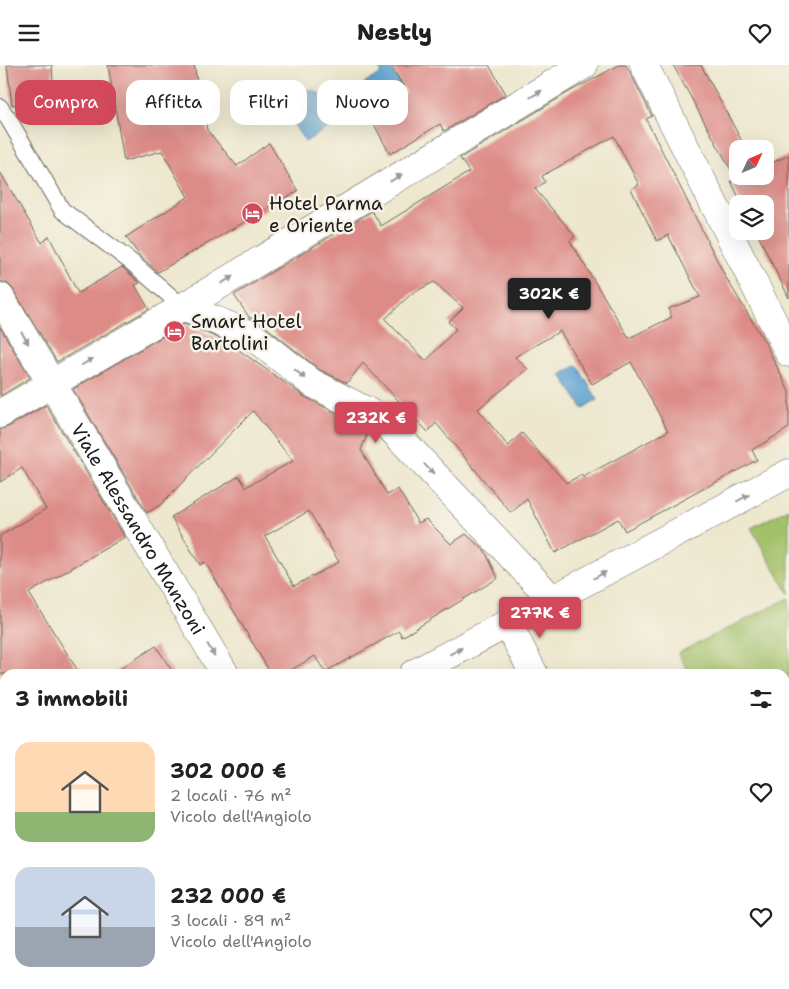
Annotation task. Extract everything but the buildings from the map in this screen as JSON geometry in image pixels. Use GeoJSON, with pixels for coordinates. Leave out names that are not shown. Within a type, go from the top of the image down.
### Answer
{"type":"FeatureCollection","features":[{"type":"Feature","properties":{"kind":"street"},"geometry":{"type":"LineString","coordinates":[[0,414],[183,307],[584,65]]}},
{"type":"Feature","properties":{"kind":"street"},"geometry":{"type":"LineString","coordinates":[[644,65],[789,353]]}},
{"type":"Feature","properties":{"kind":"street","name":"Viale Alessandro Manzoni"},"geometry":{"type":"LineString","coordinates":[[0,297],[222,669]]}},
{"type":"Feature","properties":{"kind":"street"},"geometry":{"type":"LineString","coordinates":[[183,307],[251,335],[312,383],[382,419],[554,599]]}},
{"type":"Feature","properties":{"kind":"street"},"geometry":{"type":"LineString","coordinates":[[422,669],[789,473]]}},
{"type":"Feature","properties":{"kind":"street"},"geometry":{"type":"LineString","coordinates":[[508,624],[531,669]]}},
{"type":"Feature","properties":{"kind":"lane"},"geometry":{"type":"LineString","coordinates":[[0,107],[9,119],[62,210],[130,261],[183,307]]}},
{"type":"Feature","properties":{"kind":"green space"},"geometry":{"type":"Polygon","coordinates":[[[789,509],[789,594],[751,528],[789,509]]]}},
{"type":"Feature","properties":{"kind":"green space"},"geometry":{"type":"Polygon","coordinates":[[[789,598],[789,669],[687,669],[678,653],[789,598]]]}},
{"type":"Feature","properties":{"kind":"water"},"geometry":{"type":"Polygon","coordinates":[[[377,65],[389,65],[398,80],[369,80],[382,73],[377,65]]]}},
{"type":"Feature","properties":{"kind":"water"},"geometry":{"type":"Polygon","coordinates":[[[307,90],[317,92],[317,125],[333,125],[305,142],[294,125],[307,125],[307,90]]]}},
{"type":"Feature","properties":{"kind":"water"},"geometry":{"type":"Polygon","coordinates":[[[577,365],[598,400],[583,409],[561,375],[577,365]]]}},
{"type":"Feature","properties":{"kind":"place","name":"Hotel Parma e Oriente"},"geometry":{"type":"Point","coordinates":[253,214]}},
{"type":"Feature","properties":{"kind":"place","name":"Smart Hotel Bartolini"},"geometry":{"type":"Point","coordinates":[175,332]}}]}
